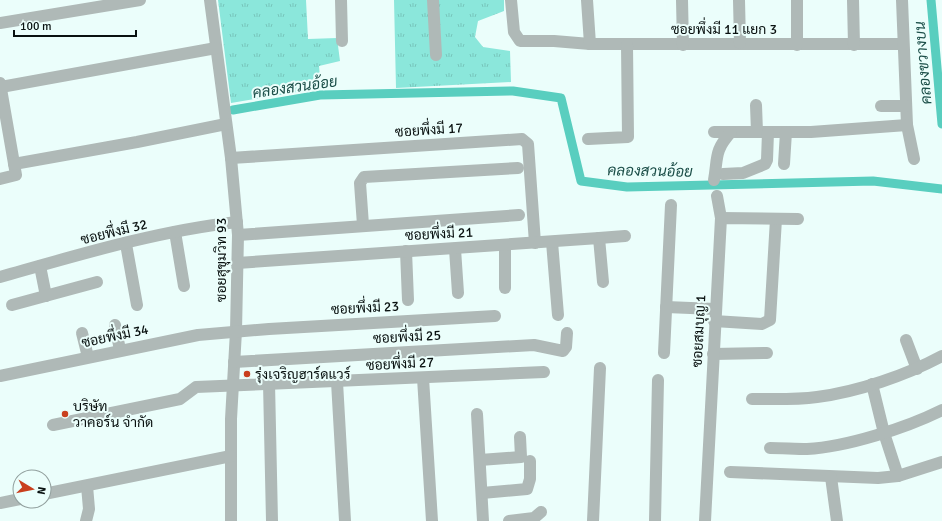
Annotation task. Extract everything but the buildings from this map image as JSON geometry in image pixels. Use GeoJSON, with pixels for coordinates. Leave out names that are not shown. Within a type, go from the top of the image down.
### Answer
{"type":"FeatureCollection","features":[{"type":"Feature","properties":{"kind":"street"},"geometry":{"type":"LineString","coordinates":[[0,23],[140,0]]}},
{"type":"Feature","properties":{"kind":"street","name":"ซอยสุขุมวิท 93"},"geometry":{"type":"LineString","coordinates":[[210,0],[231,158],[238,234],[236,331],[230,456],[231,521]]}},
{"type":"Feature","properties":{"kind":"street"},"geometry":{"type":"LineString","coordinates":[[341,0],[342,41]]}},
{"type":"Feature","properties":{"kind":"street"},"geometry":{"type":"LineString","coordinates":[[433,0],[436,55]]}},
{"type":"Feature","properties":{"kind":"street","name":"ซอยพึ่งมี 11 แยก 3"},"geometry":{"type":"LineString","coordinates":[[511,0],[514,32],[520,41],[562,41],[590,44],[627,45],[740,43],[797,45],[902,44]]}},
{"type":"Feature","properties":{"kind":"street"},"geometry":{"type":"LineString","coordinates":[[587,0],[590,44]]}},
{"type":"Feature","properties":{"kind":"street"},"geometry":{"type":"LineString","coordinates":[[682,0],[683,45]]}},
{"type":"Feature","properties":{"kind":"street"},"geometry":{"type":"LineString","coordinates":[[740,0],[740,43]]}},
{"type":"Feature","properties":{"kind":"street"},"geometry":{"type":"LineString","coordinates":[[797,0],[797,45]]}},
{"type":"Feature","properties":{"kind":"street"},"geometry":{"type":"LineString","coordinates":[[852,0],[854,44]]}},
{"type":"Feature","properties":{"kind":"street"},"geometry":{"type":"LineString","coordinates":[[902,0],[902,44],[907,125],[914,159]]}},
{"type":"Feature","properties":{"kind":"street"},"geometry":{"type":"LineString","coordinates":[[588,139],[628,137],[627,45]]}},
{"type":"Feature","properties":{"kind":"street"},"geometry":{"type":"LineString","coordinates":[[0,179],[16,176],[3,123],[0,85],[216,48]]}},
{"type":"Feature","properties":{"kind":"street"},"geometry":{"type":"LineString","coordinates":[[731,132],[722,142],[716,155],[718,177],[743,173],[765,164],[767,160],[756,105]]}},
{"type":"Feature","properties":{"kind":"street"},"geometry":{"type":"LineString","coordinates":[[881,106],[906,106]]}},
{"type":"Feature","properties":{"kind":"street"},"geometry":{"type":"LineString","coordinates":[[14,164],[226,124]]}},
{"type":"Feature","properties":{"kind":"street"},"geometry":{"type":"LineString","coordinates":[[714,132],[786,132],[907,125]]}},
{"type":"Feature","properties":{"kind":"street"},"geometry":{"type":"LineString","coordinates":[[784,164],[786,132]]}},
{"type":"Feature","properties":{"kind":"street","name":"ซอยพึ่งมี 17"},"geometry":{"type":"LineString","coordinates":[[231,158],[522,139],[528,144],[535,243]]}},
{"type":"Feature","properties":{"kind":"street"},"geometry":{"type":"LineString","coordinates":[[363,225],[360,183],[364,177],[518,168]]}},
{"type":"Feature","properties":{"kind":"street","name":"ซอยสมบุญ 1"},"geometry":{"type":"LineString","coordinates":[[705,521],[714,321],[721,218],[717,196]]}},
{"type":"Feature","properties":{"kind":"street"},"geometry":{"type":"LineString","coordinates":[[664,353],[671,204]]}},
{"type":"Feature","properties":{"kind":"street"},"geometry":{"type":"LineString","coordinates":[[238,234],[519,215]]}},
{"type":"Feature","properties":{"kind":"street"},"geometry":{"type":"LineString","coordinates":[[721,218],[798,219]]}},
{"type":"Feature","properties":{"kind":"street"},"geometry":{"type":"LineString","coordinates":[[714,321],[762,324],[770,320],[776,219]]}},
{"type":"Feature","properties":{"kind":"street","name":"ซอยพึ่งมี 32"},"geometry":{"type":"LineString","coordinates":[[0,277],[175,232],[237,222]]}},
{"type":"Feature","properties":{"kind":"street"},"geometry":{"type":"LineString","coordinates":[[175,232],[184,286]]}},
{"type":"Feature","properties":{"kind":"street","name":"ซอยพึ่งมี 21"},"geometry":{"type":"LineString","coordinates":[[238,263],[406,251],[456,249],[625,236]]}},
{"type":"Feature","properties":{"kind":"street"},"geometry":{"type":"LineString","coordinates":[[600,238],[603,282]]}},
{"type":"Feature","properties":{"kind":"street"},"geometry":{"type":"LineString","coordinates":[[552,242],[558,315]]}},
{"type":"Feature","properties":{"kind":"street"},"geometry":{"type":"LineString","coordinates":[[126,244],[137,304]]}},
{"type":"Feature","properties":{"kind":"street"},"geometry":{"type":"LineString","coordinates":[[505,245],[505,288]]}},
{"type":"Feature","properties":{"kind":"street"},"geometry":{"type":"LineString","coordinates":[[456,249],[458,293]]}},
{"type":"Feature","properties":{"kind":"street"},"geometry":{"type":"LineString","coordinates":[[406,251],[408,300]]}},
{"type":"Feature","properties":{"kind":"street"},"geometry":{"type":"LineString","coordinates":[[40,266],[46,296]]}},
{"type":"Feature","properties":{"kind":"street"},"geometry":{"type":"LineString","coordinates":[[12,305],[97,282]]}},
{"type":"Feature","properties":{"kind":"street"},"geometry":{"type":"LineString","coordinates":[[666,307],[715,309]]}},
{"type":"Feature","properties":{"kind":"street","name":"ซอยพึ่งมี 23"},"geometry":{"type":"LineString","coordinates":[[236,331],[495,316]]}},
{"type":"Feature","properties":{"kind":"street"},"geometry":{"type":"LineString","coordinates":[[115,325],[120,350]]}},
{"type":"Feature","properties":{"kind":"street","name":"ซอยพึ่งมี 34"},"geometry":{"type":"LineString","coordinates":[[0,376],[187,337],[236,331]]}},
{"type":"Feature","properties":{"kind":"street"},"geometry":{"type":"LineString","coordinates":[[82,333],[88,357]]}},
{"type":"Feature","properties":{"kind":"street","name":"ซอยพึ่งมี 25"},"geometry":{"type":"LineString","coordinates":[[234,362],[534,345],[563,351],[566,347],[567,333]]}},
{"type":"Feature","properties":{"kind":"street"},"geometry":{"type":"LineString","coordinates":[[906,340],[917,368]]}},
{"type":"Feature","properties":{"kind":"street"},"geometry":{"type":"LineString","coordinates":[[713,354],[767,353]]}},
{"type":"Feature","properties":{"kind":"street"},"geometry":{"type":"LineString","coordinates":[[752,399],[817,397],[872,384],[917,368],[942,356]]}},
{"type":"Feature","properties":{"kind":"street"},"geometry":{"type":"LineString","coordinates":[[592,521],[600,368]]}},
{"type":"Feature","properties":{"kind":"street","name":"ซอยพึ่งมี 27"},"geometry":{"type":"LineString","coordinates":[[53,425],[180,399],[196,387],[233,384],[338,382],[544,372]]}},
{"type":"Feature","properties":{"kind":"street"},"geometry":{"type":"LineString","coordinates":[[423,378],[432,521]]}},
{"type":"Feature","properties":{"kind":"street"},"geometry":{"type":"LineString","coordinates":[[654,521],[658,380]]}},
{"type":"Feature","properties":{"kind":"street"},"geometry":{"type":"LineString","coordinates":[[338,382],[345,521]]}},
{"type":"Feature","properties":{"kind":"street"},"geometry":{"type":"LineString","coordinates":[[269,384],[272,521]]}},
{"type":"Feature","properties":{"kind":"street"},"geometry":{"type":"LineString","coordinates":[[872,384],[884,433],[898,476]]}},
{"type":"Feature","properties":{"kind":"street"},"geometry":{"type":"LineString","coordinates":[[770,448],[808,449],[884,433],[942,410]]}},
{"type":"Feature","properties":{"kind":"street"},"geometry":{"type":"LineString","coordinates":[[478,414],[483,521]]}},
{"type":"Feature","properties":{"kind":"street"},"geometry":{"type":"LineString","coordinates":[[480,460],[521,457],[520,437]]}},
{"type":"Feature","properties":{"kind":"street"},"geometry":{"type":"LineString","coordinates":[[52,493],[230,456]]}},
{"type":"Feature","properties":{"kind":"street"},"geometry":{"type":"LineString","coordinates":[[482,493],[527,489],[530,480],[530,461]]}},
{"type":"Feature","properties":{"kind":"street"},"geometry":{"type":"LineString","coordinates":[[730,472],[878,478],[898,476],[942,462]]}},
{"type":"Feature","properties":{"kind":"street"},"geometry":{"type":"LineString","coordinates":[[832,477],[836,521]]}},
{"type":"Feature","properties":{"kind":"street"},"geometry":{"type":"LineString","coordinates":[[86,521],[89,508],[87,486]]}},
{"type":"Feature","properties":{"kind":"street"},"geometry":{"type":"LineString","coordinates":[[0,503],[12,501]]}},
{"type":"Feature","properties":{"kind":"street"},"geometry":{"type":"LineString","coordinates":[[509,521],[534,518],[541,512]]}},
{"type":"Feature","properties":{"kind":"green space"},"geometry":{"type":"Polygon","coordinates":[[[218,0],[306,0],[308,39],[337,38],[340,61],[319,66],[321,88],[231,103],[218,0]]]}},
{"type":"Feature","properties":{"kind":"green space"},"geometry":{"type":"Polygon","coordinates":[[[394,0],[504,0],[504,11],[478,21],[475,37],[483,47],[510,51],[511,82],[396,88],[394,0]]]}},
{"type":"Feature","properties":{"kind":"waterway","name":"คลองขวางบน"},"geometry":{"type":"LineString","coordinates":[[931,0],[942,124]]}},
{"type":"Feature","properties":{"kind":"waterway","name":"คลองสวนอ้อย"},"geometry":{"type":"LineString","coordinates":[[233,110],[320,95],[513,91],[561,98],[581,181],[627,187],[873,181],[942,189]]}},
{"type":"Feature","properties":{"kind":"place","name":"รุ่งเจริญฮาร์ดแวร์"},"geometry":{"type":"Point","coordinates":[247,374]}},
{"type":"Feature","properties":{"kind":"place","name":"บริษัท วาคอร์น จำกัด"},"geometry":{"type":"Point","coordinates":[65,414]}}]}
